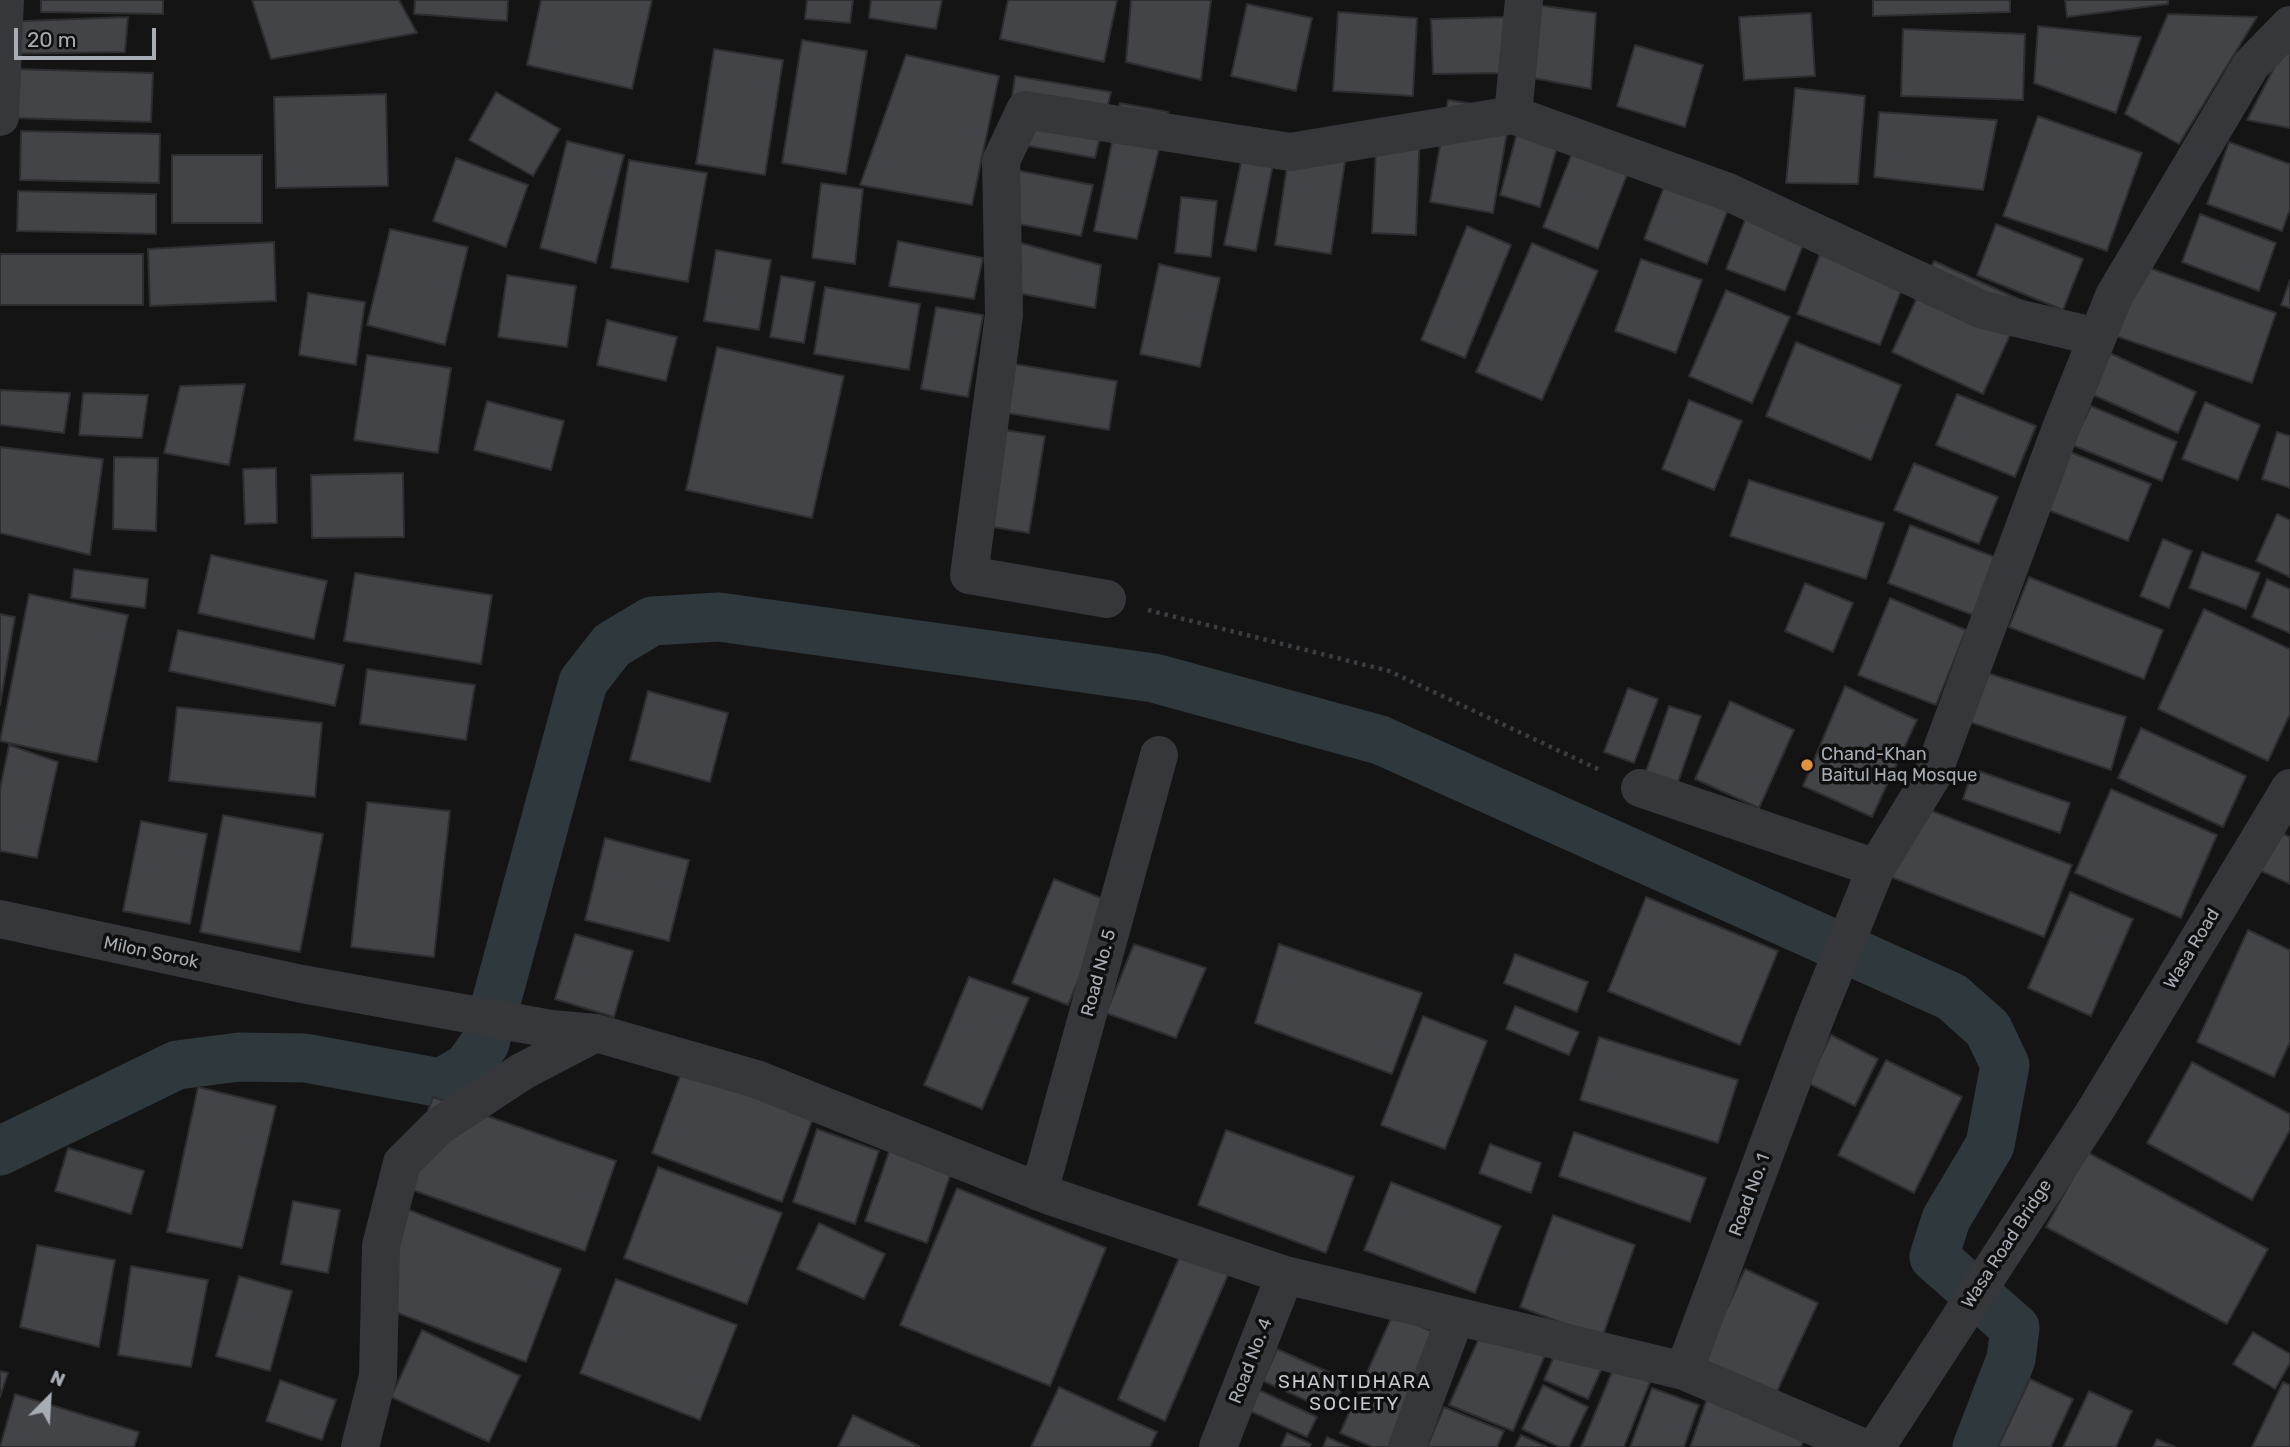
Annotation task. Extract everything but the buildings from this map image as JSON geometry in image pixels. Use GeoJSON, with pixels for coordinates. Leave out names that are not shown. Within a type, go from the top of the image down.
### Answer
{"type":"FeatureCollection","features":[{"type":"Feature","properties":{"kind":"street"},"geometry":{"type":"LineString","coordinates":[[0,117],[5,0]]}},
{"type":"Feature","properties":{"kind":"street"},"geometry":{"type":"LineString","coordinates":[[1513,116],[1524,0]]}},
{"type":"Feature","properties":{"kind":"street","name":"Road No. 1"},"geometry":{"type":"LineString","coordinates":[[1684,1371],[1815,1019],[1872,879],[1932,776],[2114,296],[2251,65],[2290,25]]}},
{"type":"Feature","properties":{"kind":"street"},"geometry":{"type":"LineString","coordinates":[[1107,599],[970,575],[1004,316],[1000,161],[1025,110],[1290,152],[1513,116],[1728,192],[1983,310],[2097,337]]}},
{"type":"Feature","properties":{"kind":"street","name":"Road No. 5"},"geometry":{"type":"LineString","coordinates":[[1039,1192],[1159,755]]}},
{"type":"Feature","properties":{"kind":"street"},"geometry":{"type":"LineString","coordinates":[[1640,788],[1872,879]]}},
{"type":"Feature","properties":{"kind":"street","name":"Wasa Road"},"geometry":{"type":"LineString","coordinates":[[2095,1111],[2290,788]]}},
{"type":"Feature","properties":{"kind":"street","name":"Milon Sorok"},"geometry":{"type":"LineString","coordinates":[[0,919],[302,984],[551,1029],[596,1033],[756,1079],[1039,1192],[1285,1275],[1684,1371],[1862,1447]]}},
{"type":"Feature","properties":{"kind":"street"},"geometry":{"type":"LineString","coordinates":[[360,1447],[378,1376],[381,1246],[402,1163],[439,1126],[523,1071],[596,1033]]}},
{"type":"Feature","properties":{"kind":"street","name":"Wasa Road Bridge"},"geometry":{"type":"LineString","coordinates":[[1876,1447],[2095,1111]]}},
{"type":"Feature","properties":{"kind":"street","name":"Road No. 4"},"geometry":{"type":"LineString","coordinates":[[1218,1447],[1285,1275]]}},
{"type":"Feature","properties":{"kind":"street"},"geometry":{"type":"LineString","coordinates":[[1407,1447],[1455,1318]]}},
{"type":"Feature","properties":{"kind":"path"},"geometry":{"type":"LineString","coordinates":[[1107,599],[1390,671],[1640,788]]}},
{"type":"Feature","properties":{"kind":"waterway"},"geometry":{"type":"LineString","coordinates":[[0,1151],[177,1065],[239,1057],[305,1058],[441,1083],[468,1067],[485,1043],[583,682],[612,645],[652,621],[719,617],[1154,678],[1380,740],[1952,997],[1988,1029],[2005,1065],[1990,1145],[1946,1219],[1934,1257],[2015,1328],[2011,1359],[1977,1447]]}},
{"type":"Feature","properties":{"kind":"place","name":"Chand-Khan Baitul Haq Mosque"},"geometry":{"type":"Point","coordinates":[1807,765]}},
{"type":"Feature","properties":{"kind":"district","name":"SHANTIDHARA SOCIETY"},"geometry":{"type":"Point","coordinates":[1355,1394]}}]}
